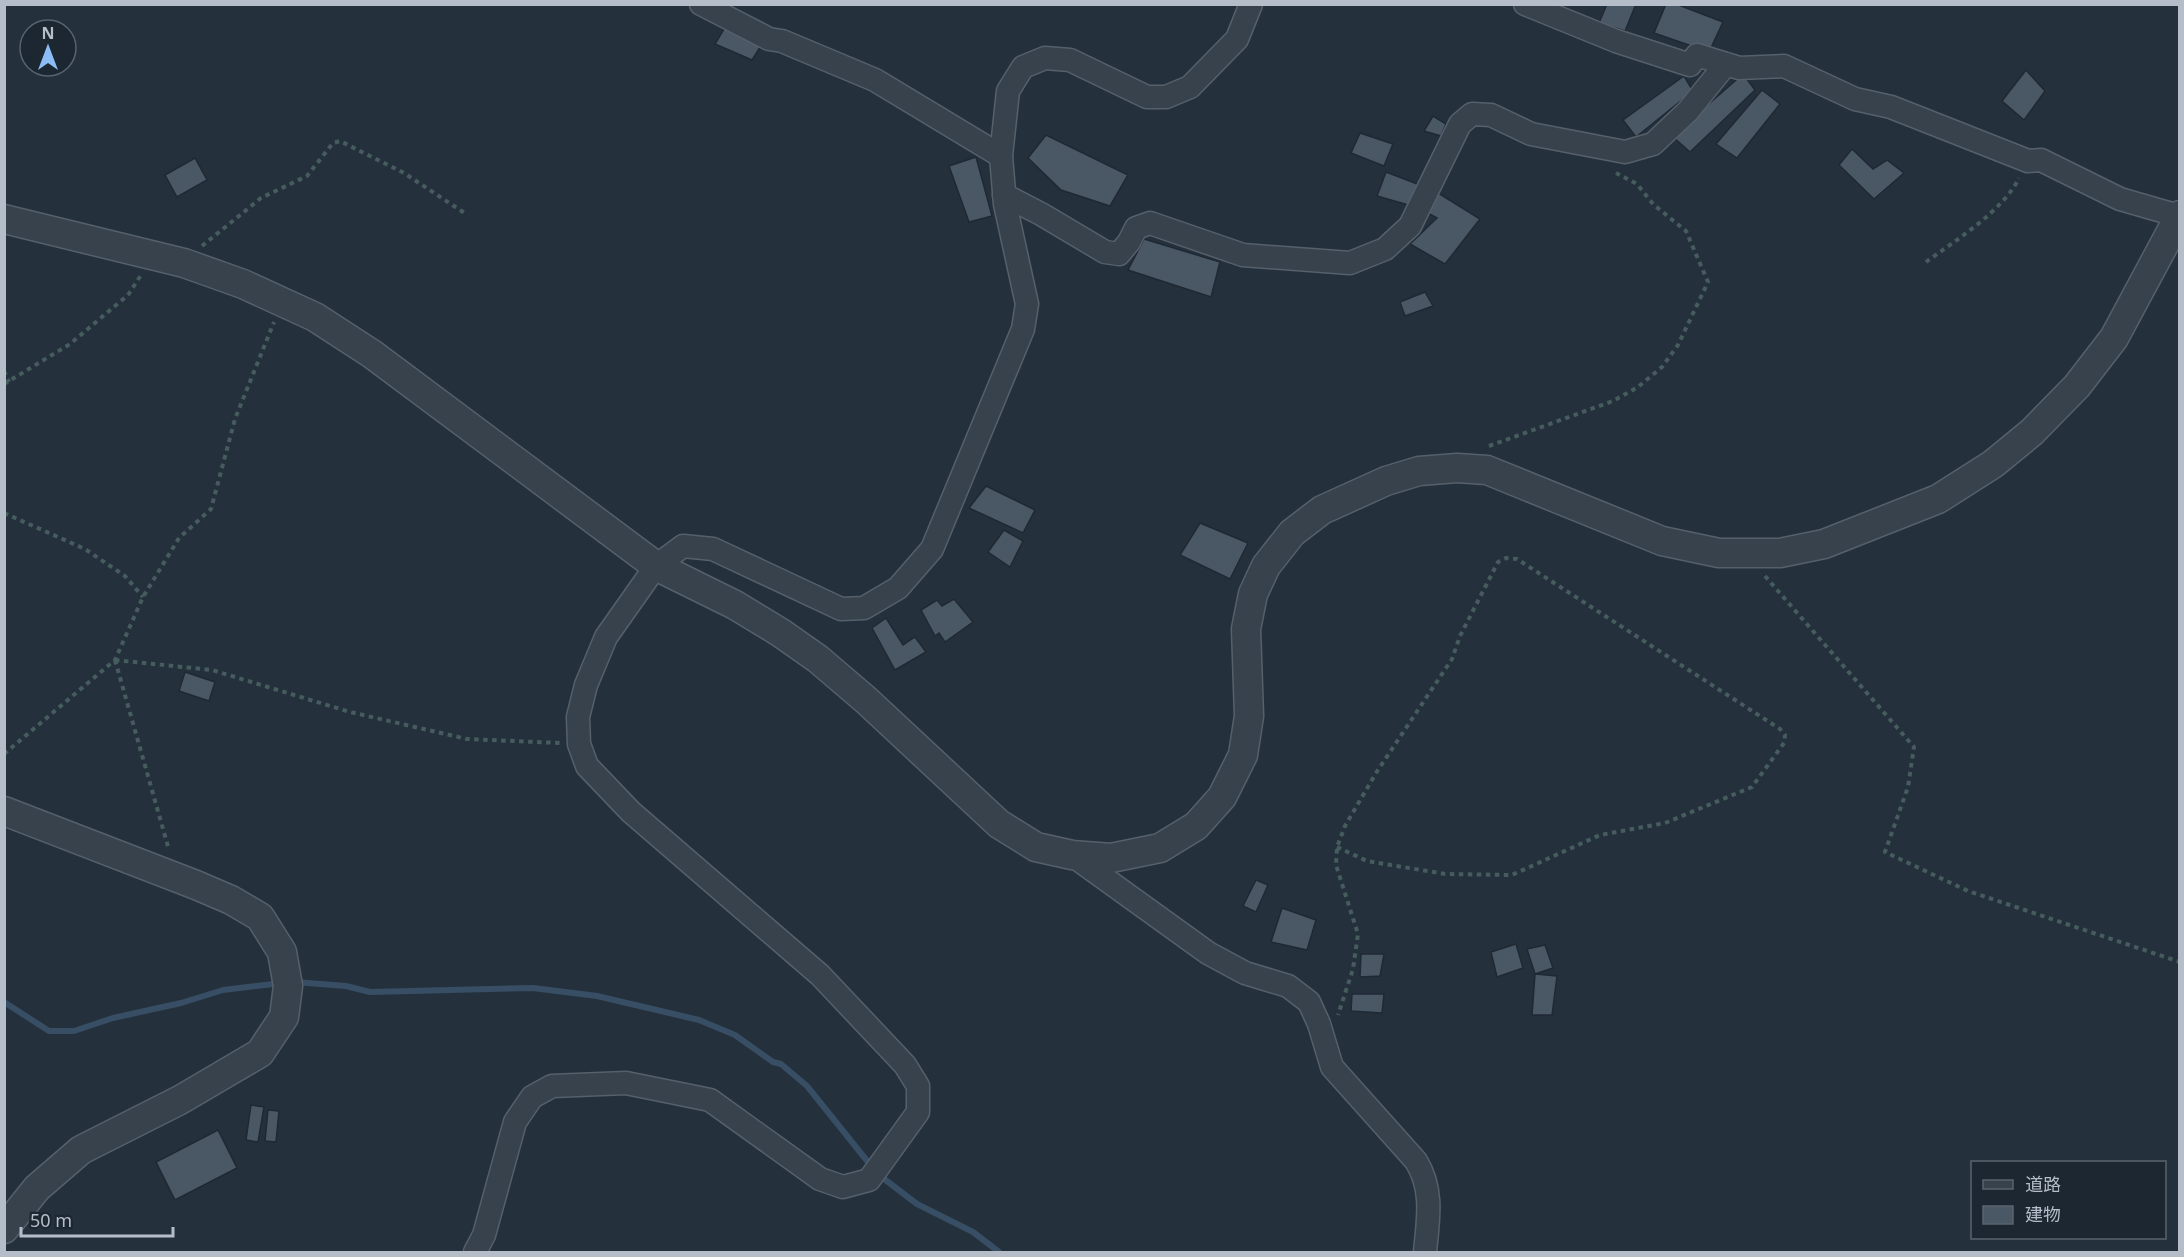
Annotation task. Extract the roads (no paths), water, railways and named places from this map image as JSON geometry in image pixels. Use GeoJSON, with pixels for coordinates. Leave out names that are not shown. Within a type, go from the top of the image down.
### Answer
{"type":"FeatureCollection","features":[{"type":"Feature","properties":{"kind":"street"},"geometry":{"type":"LineString","coordinates":[[701,4],[769,39],[782,40],[875,80],[1001,156]]}},
{"type":"Feature","properties":{"kind":"street"},"geometry":{"type":"LineString","coordinates":[[475,1252],[484,1235],[515,1122],[532,1096],[552,1086],[626,1083],[710,1100],[820,1179],[843,1187],[869,1180],[918,1112],[918,1086],[905,1065],[820,975],[631,812],[587,766],[579,744],[578,717],[586,685],[606,637],[656,566],[683,546],[713,549],[842,609],[864,608],[898,588],[932,549],[1023,329],[1027,304],[1004,195],[1001,156],[1008,91],[1023,67],[1045,58],[1070,60],[1147,97],[1166,97],[1190,87],[1237,39],[1251,4]]}},
{"type":"Feature","properties":{"kind":"street"},"geometry":{"type":"LineString","coordinates":[[4,219],[184,263],[243,284],[315,317],[372,354],[656,566],[735,605],[818,659],[866,700],[999,824],[1036,847],[1072,855],[1111,858],[1160,848],[1196,826],[1222,797],[1243,755],[1246,736],[1249,716],[1246,629],[1253,594],[1266,566],[1292,533],[1322,510],[1386,481],[1419,471],[1457,468],[1487,470],[1662,541],[1719,553],[1780,553],[1824,544],[1938,499],[1993,464],[2032,432],[2077,386],[2114,338],[2179,215],[2120,199],[2041,160],[2028,161],[1891,107],[1855,99],[1784,66],[1738,68],[1697,55],[1690,65],[1616,41],[1524,4]]}},
{"type":"Feature","properties":{"kind":"street"},"geometry":{"type":"LineString","coordinates":[[1004,195],[1105,252],[1119,254],[1129,242],[1136,228],[1150,223],[1243,255],[1350,263],[1385,249],[1410,226],[1460,124],[1472,114],[1491,115],[1531,134],[1625,152],[1653,144],[1688,111],[1725,64]]}},
{"type":"Feature","properties":{"kind":"street"},"geometry":{"type":"LineString","coordinates":[[4,811],[231,900],[260,917],[282,952],[287,977],[284,1017],[260,1053],[180,1100],[81,1150],[37,1188],[4,1229]]}},
{"type":"Feature","properties":{"kind":"street"},"geometry":{"type":"LineString","coordinates":[[1072,855],[1208,953],[1245,973],[1288,987],[1309,1002],[1319,1024],[1332,1067],[1416,1161],[1425,1175],[1429,1206],[1425,1252]]}},
{"type":"Feature","properties":{"kind":"waterway"},"geometry":{"type":"LineString","coordinates":[[295,982],[346,986],[370,992],[533,988],[597,996],[699,1020],[735,1035],[773,1062],[781,1064],[807,1086],[872,1167]]}},
{"type":"Feature","properties":{"kind":"waterway"},"geometry":{"type":"LineString","coordinates":[[4,1002],[49,1031],[74,1031],[113,1018],[181,1003],[223,990],[282,983]]}},
{"type":"Feature","properties":{"kind":"waterway"},"geometry":{"type":"LineString","coordinates":[[879,1175],[917,1204],[973,1232],[999,1252]]}}]}
